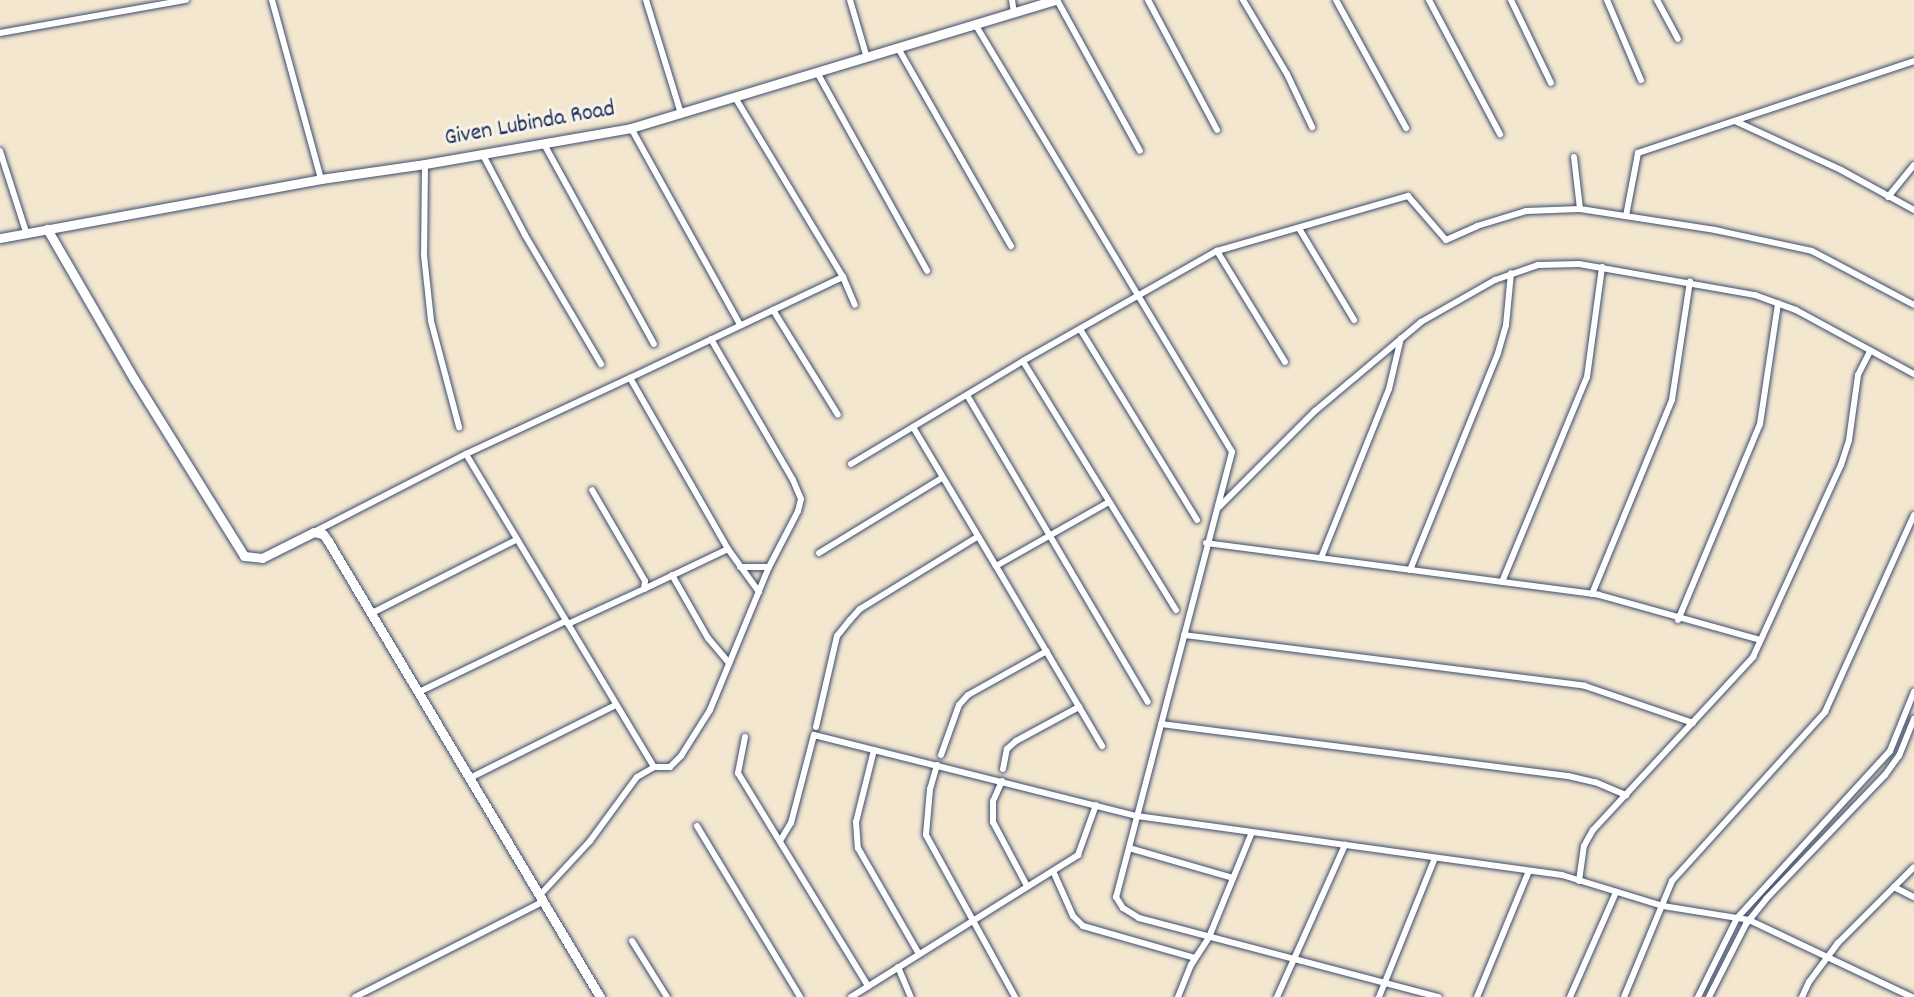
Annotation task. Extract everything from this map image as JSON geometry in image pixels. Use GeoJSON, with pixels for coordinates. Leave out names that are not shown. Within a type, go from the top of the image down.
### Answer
{"type":"FeatureCollection","features":[{"type":"Feature","properties":{"kind":"street"},"geometry":{"type":"LineString","coordinates":[[0,33],[186,0]]}},
{"type":"Feature","properties":{"kind":"street"},"geometry":{"type":"LineString","coordinates":[[272,0],[321,179]]}},
{"type":"Feature","properties":{"kind":"street"},"geometry":{"type":"LineString","coordinates":[[646,0],[681,114]]}},
{"type":"Feature","properties":{"kind":"street"},"geometry":{"type":"LineString","coordinates":[[850,0],[867,58]]}},
{"type":"Feature","properties":{"kind":"street"},"geometry":{"type":"LineString","coordinates":[[1012,0],[1014,13]]}},
{"type":"Feature","properties":{"kind":"street"},"geometry":{"type":"LineString","coordinates":[[1056,0],[1140,151]]}},
{"type":"Feature","properties":{"kind":"street","name":"Given Lubinda Road"},"geometry":{"type":"LineString","coordinates":[[0,238],[321,179],[483,155],[631,128],[736,99],[1056,0]]}},
{"type":"Feature","properties":{"kind":"street"},"geometry":{"type":"LineString","coordinates":[[1148,0],[1217,130]]}},
{"type":"Feature","properties":{"kind":"street"},"geometry":{"type":"LineString","coordinates":[[1243,0],[1287,74],[1312,127]]}},
{"type":"Feature","properties":{"kind":"street"},"geometry":{"type":"LineString","coordinates":[[1336,0],[1406,128]]}},
{"type":"Feature","properties":{"kind":"street"},"geometry":{"type":"LineString","coordinates":[[1429,0],[1500,134]]}},
{"type":"Feature","properties":{"kind":"street"},"geometry":{"type":"LineString","coordinates":[[1511,0],[1551,83]]}},
{"type":"Feature","properties":{"kind":"street"},"geometry":{"type":"LineString","coordinates":[[1607,0],[1641,80]]}},
{"type":"Feature","properties":{"kind":"street"},"geometry":{"type":"LineString","coordinates":[[1657,0],[1678,39]]}},
{"type":"Feature","properties":{"kind":"street"},"geometry":{"type":"LineString","coordinates":[[975,24],[1232,452],[1116,897],[1123,908],[1139,918],[1439,997]]}},
{"type":"Feature","properties":{"kind":"street"},"geometry":{"type":"LineString","coordinates":[[898,48],[1011,246]]}},
{"type":"Feature","properties":{"kind":"street"},"geometry":{"type":"LineString","coordinates":[[1626,216],[1638,153],[1914,61]]}},
{"type":"Feature","properties":{"kind":"street"},"geometry":{"type":"LineString","coordinates":[[818,74],[927,271]]}},
{"type":"Feature","properties":{"kind":"street"},"geometry":{"type":"LineString","coordinates":[[736,99],[843,277],[855,305]]}},
{"type":"Feature","properties":{"kind":"street"},"geometry":{"type":"LineString","coordinates":[[1735,121],[1841,170],[1914,210]]}},
{"type":"Feature","properties":{"kind":"street"},"geometry":{"type":"LineString","coordinates":[[631,128],[740,325]]}},
{"type":"Feature","properties":{"kind":"street"},"geometry":{"type":"LineString","coordinates":[[544,144],[654,344]]}},
{"type":"Feature","properties":{"kind":"street"},"geometry":{"type":"LineString","coordinates":[[0,151],[26,232]]}},
{"type":"Feature","properties":{"kind":"street"},"geometry":{"type":"LineString","coordinates":[[483,155],[525,235],[601,364]]}},
{"type":"Feature","properties":{"kind":"street"},"geometry":{"type":"LineString","coordinates":[[1574,157],[1580,209]]}},
{"type":"Feature","properties":{"kind":"street"},"geometry":{"type":"LineString","coordinates":[[425,164],[424,255],[431,321],[459,427]]}},
{"type":"Feature","properties":{"kind":"street"},"geometry":{"type":"LineString","coordinates":[[1888,197],[1914,165]]}},
{"type":"Feature","properties":{"kind":"street"},"geometry":{"type":"LineString","coordinates":[[851,464],[1138,294],[1217,251],[1300,230],[1408,196],[1446,240],[1526,211],[1580,209],[1812,251],[1914,305]]}},
{"type":"Feature","properties":{"kind":"street"},"geometry":{"type":"LineString","coordinates":[[47,229],[237,548],[244,556],[262,558],[321,531],[466,454],[843,277]]}},
{"type":"Feature","properties":{"kind":"street"},"geometry":{"type":"LineString","coordinates":[[1300,230],[1354,320]]}},
{"type":"Feature","properties":{"kind":"street"},"geometry":{"type":"LineString","coordinates":[[1217,251],[1285,362]]}},
{"type":"Feature","properties":{"kind":"street"},"geometry":{"type":"LineString","coordinates":[[1216,510],[1315,411],[1421,322],[1511,273],[1538,265],[1602,267],[1690,281],[1778,303],[1914,374]]}},
{"type":"Feature","properties":{"kind":"street"},"geometry":{"type":"LineString","coordinates":[[1502,582],[1587,377],[1602,267]]}},
{"type":"Feature","properties":{"kind":"street"},"geometry":{"type":"LineString","coordinates":[[1410,570],[1498,353],[1506,325],[1511,273]]}},
{"type":"Feature","properties":{"kind":"street"},"geometry":{"type":"LineString","coordinates":[[1592,594],[1672,400],[1690,281]]}},
{"type":"Feature","properties":{"kind":"street"},"geometry":{"type":"LineString","coordinates":[[1678,620],[1760,424],[1778,303]]}},
{"type":"Feature","properties":{"kind":"street"},"geometry":{"type":"LineString","coordinates":[[773,310],[838,415]]}},
{"type":"Feature","properties":{"kind":"street"},"geometry":{"type":"LineString","coordinates":[[1080,329],[1197,520]]}},
{"type":"Feature","properties":{"kind":"street"},"geometry":{"type":"LineString","coordinates":[[1321,558],[1389,389],[1401,338]]}},
{"type":"Feature","properties":{"kind":"street"},"geometry":{"type":"LineString","coordinates":[[355,997],[542,898],[646,770],[670,767],[681,756],[710,710],[769,567],[801,499],[711,339]]}},
{"type":"Feature","properties":{"kind":"street"},"geometry":{"type":"LineString","coordinates":[[1579,881],[1584,846],[1593,830],[1742,673],[1841,465],[1849,440],[1858,375],[1870,351]]}},
{"type":"Feature","properties":{"kind":"street"},"geometry":{"type":"LineString","coordinates":[[1023,361],[1176,610]]}},
{"type":"Feature","properties":{"kind":"street"},"geometry":{"type":"LineString","coordinates":[[630,378],[728,549],[759,592]]}},
{"type":"Feature","properties":{"kind":"street"},"geometry":{"type":"LineString","coordinates":[[967,395],[1053,535],[1148,702]]}},
{"type":"Feature","properties":{"kind":"street"},"geometry":{"type":"LineString","coordinates":[[913,427],[1102,746]]}},
{"type":"Feature","properties":{"kind":"street"},"geometry":{"type":"LineString","coordinates":[[466,454],[654,767]]}},
{"type":"Feature","properties":{"kind":"street"},"geometry":{"type":"LineString","coordinates":[[819,553],[942,478]]}},
{"type":"Feature","properties":{"kind":"street"},"geometry":{"type":"LineString","coordinates":[[592,490],[645,581],[644,589]]}},
{"type":"Feature","properties":{"kind":"street"},"geometry":{"type":"LineString","coordinates":[[996,566],[1109,502]]}},
{"type":"Feature","properties":{"kind":"street"},"geometry":{"type":"LineString","coordinates":[[1624,997],[1672,881],[1691,856],[1825,712],[1914,515]]}},
{"type":"Feature","properties":{"kind":"street"},"geometry":{"type":"LineString","coordinates":[[321,531],[600,997]]}},
{"type":"Feature","properties":{"kind":"street"},"geometry":{"type":"LineString","coordinates":[[816,727],[837,636],[850,620],[977,537]]}},
{"type":"Feature","properties":{"kind":"street"},"geometry":{"type":"LineString","coordinates":[[372,613],[516,540]]}},
{"type":"Feature","properties":{"kind":"street"},"geometry":{"type":"LineString","coordinates":[[1206,543],[1592,594],[1760,640]]}},
{"type":"Feature","properties":{"kind":"street"},"geometry":{"type":"LineString","coordinates":[[419,692],[728,549]]}},
{"type":"Feature","properties":{"kind":"street"},"geometry":{"type":"LineString","coordinates":[[740,567],[769,567]]}},
{"type":"Feature","properties":{"kind":"street"},"geometry":{"type":"LineString","coordinates":[[672,575],[708,638],[729,663]]}},
{"type":"Feature","properties":{"kind":"street"},"geometry":{"type":"LineString","coordinates":[[1184,635],[1585,686],[1693,723]]}},
{"type":"Feature","properties":{"kind":"street"},"geometry":{"type":"LineString","coordinates":[[941,755],[963,700],[1047,651]]}},
{"type":"Feature","properties":{"kind":"street"},"geometry":{"type":"LineString","coordinates":[[1698,997],[1737,918],[1758,892],[1877,769],[1890,751],[1914,692]]}},
{"type":"Feature","properties":{"kind":"street"},"geometry":{"type":"LineString","coordinates":[[470,778],[616,705]]}},
{"type":"Feature","properties":{"kind":"street"},"geometry":{"type":"LineString","coordinates":[[1003,769],[1007,749],[1016,741],[1079,707]]}},
{"type":"Feature","properties":{"kind":"street"},"geometry":{"type":"LineString","coordinates":[[1709,997],[1749,920],[1885,775],[1899,756],[1914,719]]}},
{"type":"Feature","properties":{"kind":"street"},"geometry":{"type":"LineString","coordinates":[[1161,724],[1568,776],[1595,782],[1626,795]]}},
{"type":"Feature","properties":{"kind":"street"},"geometry":{"type":"LineString","coordinates":[[780,841],[791,823],[814,735],[1137,816],[1529,871],[1579,881],[1663,906],[1749,920],[1912,997]]}},
{"type":"Feature","properties":{"kind":"street"},"geometry":{"type":"LineString","coordinates":[[745,737],[738,773],[868,986]]}},
{"type":"Feature","properties":{"kind":"street"},"geometry":{"type":"LineString","coordinates":[[874,750],[856,822],[858,848],[919,954]]}},
{"type":"Feature","properties":{"kind":"street"},"geometry":{"type":"LineString","coordinates":[[646,770],[649,758]]}},
{"type":"Feature","properties":{"kind":"street"},"geometry":{"type":"LineString","coordinates":[[937,765],[930,789],[926,835],[975,919],[1015,997]]}},
{"type":"Feature","properties":{"kind":"street"},"geometry":{"type":"LineString","coordinates":[[1002,781],[993,801],[993,822],[1027,886]]}},
{"type":"Feature","properties":{"kind":"street"},"geometry":{"type":"LineString","coordinates":[[851,997],[1078,855],[1096,805]]}},
{"type":"Feature","properties":{"kind":"street"},"geometry":{"type":"LineString","coordinates":[[697,826],[800,997]]}},
{"type":"Feature","properties":{"kind":"street"},"geometry":{"type":"LineString","coordinates":[[1178,997],[1195,958],[1209,937],[1252,832]]}},
{"type":"Feature","properties":{"kind":"street"},"geometry":{"type":"LineString","coordinates":[[1277,997],[1345,845]]}},
{"type":"Feature","properties":{"kind":"street"},"geometry":{"type":"LineString","coordinates":[[1129,848],[1233,878]]}},
{"type":"Feature","properties":{"kind":"street"},"geometry":{"type":"LineString","coordinates":[[1379,997],[1435,858]]}},
{"type":"Feature","properties":{"kind":"street"},"geometry":{"type":"LineString","coordinates":[[1802,997],[1827,955],[1914,867]]}},
{"type":"Feature","properties":{"kind":"street"},"geometry":{"type":"LineString","coordinates":[[1053,871],[1073,916],[1083,926],[1195,958]]}},
{"type":"Feature","properties":{"kind":"street"},"geometry":{"type":"LineString","coordinates":[[1477,997],[1529,871]]}},
{"type":"Feature","properties":{"kind":"street"},"geometry":{"type":"LineString","coordinates":[[1894,887],[1914,897]]}},
{"type":"Feature","properties":{"kind":"street"},"geometry":{"type":"LineString","coordinates":[[1570,997],[1616,892]]}},
{"type":"Feature","properties":{"kind":"street"},"geometry":{"type":"LineString","coordinates":[[632,941],[667,997]]}},
{"type":"Feature","properties":{"kind":"street"},"geometry":{"type":"LineString","coordinates":[[898,967],[911,997]]}}]}
